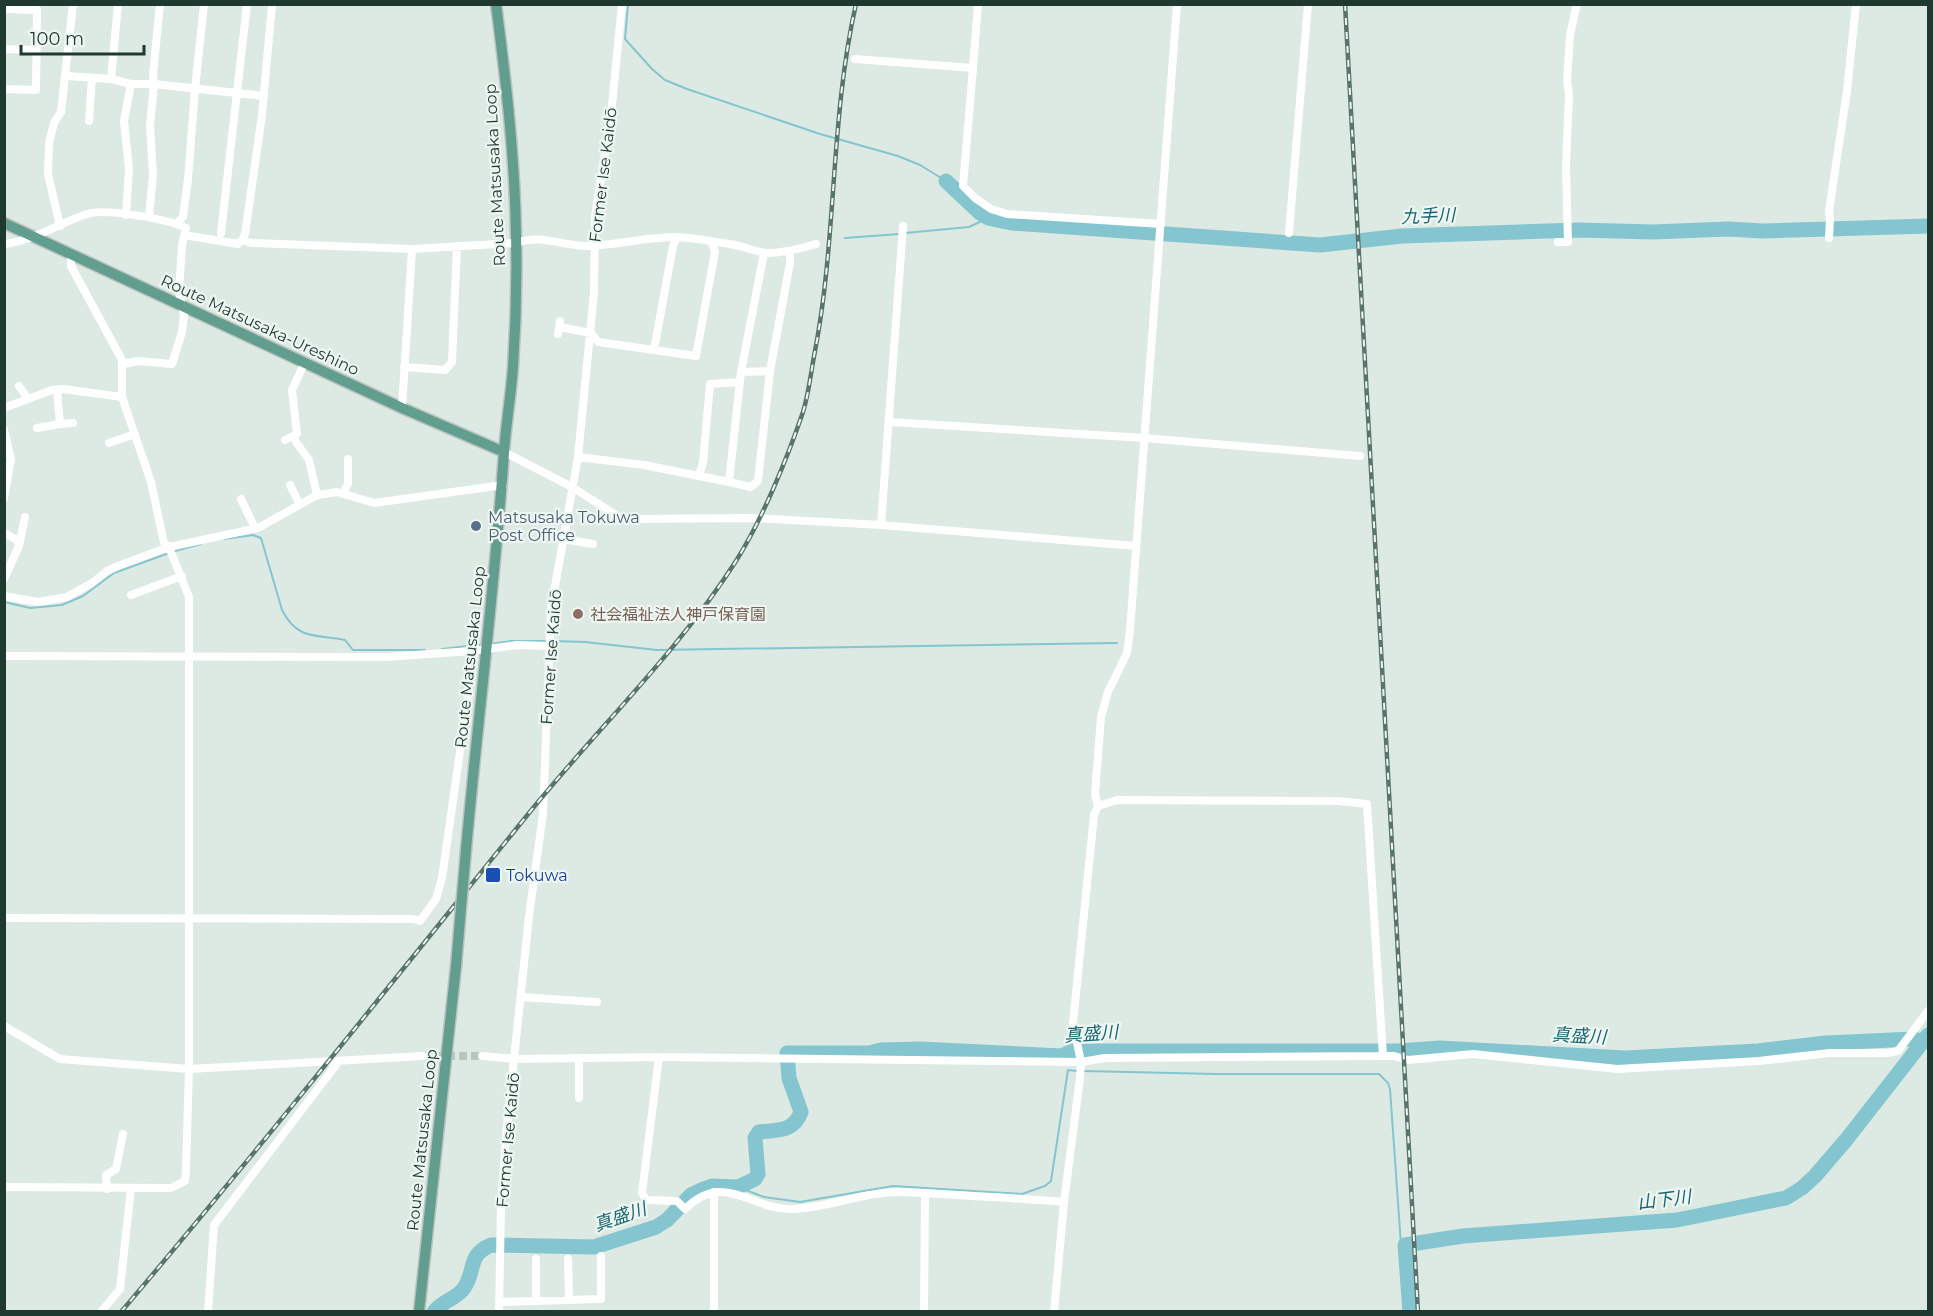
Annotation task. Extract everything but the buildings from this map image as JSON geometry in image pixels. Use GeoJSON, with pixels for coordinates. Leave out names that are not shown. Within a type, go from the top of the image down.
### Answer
{"type":"FeatureCollection","features":[{"type":"Feature","properties":{"kind":"main road","name":"Route Matsusaka Loop"},"geometry":{"type":"LineString","coordinates":[[419,1311],[456,966],[513,366],[516,243],[509,102],[496,4]]}},
{"type":"Feature","properties":{"kind":"main road","name":"Route Matsusaka-Ureshino"},"geometry":{"type":"LineString","coordinates":[[4,223],[504,453]]}},
{"type":"Feature","properties":{"kind":"street"},"geometry":{"type":"LineString","coordinates":[[60,226],[48,174],[49,143],[54,123],[61,112],[73,4]]}},
{"type":"Feature","properties":{"kind":"street"},"geometry":{"type":"LineString","coordinates":[[111,79],[118,4]]}},
{"type":"Feature","properties":{"kind":"street"},"geometry":{"type":"LineString","coordinates":[[149,217],[153,175],[150,126],[160,4]]}},
{"type":"Feature","properties":{"kind":"street"},"geometry":{"type":"LineString","coordinates":[[177,223],[183,217],[187,188],[204,4]]}},
{"type":"Feature","properties":{"kind":"street"},"geometry":{"type":"LineString","coordinates":[[221,233],[247,4]]}},
{"type":"Feature","properties":{"kind":"street"},"geometry":{"type":"LineString","coordinates":[[184,235],[198,233],[238,244],[245,234],[264,96],[272,4]]}},
{"type":"Feature","properties":{"kind":"street","name":"Former Ise Kaidō"},"geometry":{"type":"LineString","coordinates":[[499,1307],[506,1135],[529,916],[543,814],[551,609],[578,457],[594,292],[595,216],[610,115],[622,4]]}},
{"type":"Feature","properties":{"kind":"street"},"geometry":{"type":"LineString","coordinates":[[978,4],[963,186],[991,209],[1007,214],[1161,224]]}},
{"type":"Feature","properties":{"kind":"street"},"geometry":{"type":"LineString","coordinates":[[1054,1311],[1064,1202],[1080,1076],[1081,1063],[1073,1023],[1094,815],[1098,806],[1095,794],[1101,717],[1108,692],[1127,653],[1177,4]]}},
{"type":"Feature","properties":{"kind":"street"},"geometry":{"type":"LineString","coordinates":[[1289,233],[1308,4]]}},
{"type":"Feature","properties":{"kind":"street"},"geometry":{"type":"LineString","coordinates":[[1558,242],[1568,242],[1566,166],[1569,94],[1567,81],[1570,35],[1577,4]]}},
{"type":"Feature","properties":{"kind":"street"},"geometry":{"type":"LineString","coordinates":[[1829,238],[1828,211],[1845,101],[1856,4]]}},
{"type":"Feature","properties":{"kind":"street"},"geometry":{"type":"LineString","coordinates":[[4,9],[37,10],[36,90],[4,89]]}},
{"type":"Feature","properties":{"kind":"street"},"geometry":{"type":"LineString","coordinates":[[4,49],[36,50]]}},
{"type":"Feature","properties":{"kind":"street"},"geometry":{"type":"LineString","coordinates":[[855,59],[973,68]]}},
{"type":"Feature","properties":{"kind":"street"},"geometry":{"type":"LineString","coordinates":[[66,76],[264,96]]}},
{"type":"Feature","properties":{"kind":"street"},"geometry":{"type":"LineString","coordinates":[[88,121],[92,78]]}},
{"type":"Feature","properties":{"kind":"street"},"geometry":{"type":"LineString","coordinates":[[126,215],[129,169],[124,121],[131,84]]}},
{"type":"Feature","properties":{"kind":"street"},"geometry":{"type":"LineString","coordinates":[[4,244],[33,236],[88,213],[105,212],[149,217],[177,223],[186,228],[179,292],[184,315],[182,332],[172,364],[138,361],[123,364]]}},
{"type":"Feature","properties":{"kind":"street"},"geometry":{"type":"LineString","coordinates":[[881,525],[903,226]]}},
{"type":"Feature","properties":{"kind":"street"},"geometry":{"type":"LineString","coordinates":[[242,240],[251,243],[412,249],[516,243],[526,239],[541,238],[580,246],[594,246],[676,237],[736,245],[764,253],[790,252],[816,244]]}},
{"type":"Feature","properties":{"kind":"street"},"geometry":{"type":"LineString","coordinates":[[654,350],[676,237]]}},
{"type":"Feature","properties":{"kind":"street"},"geometry":{"type":"LineString","coordinates":[[559,328],[591,333],[598,342],[696,356],[715,252],[712,243]]}},
{"type":"Feature","properties":{"kind":"street"},"geometry":{"type":"LineString","coordinates":[[404,367],[445,370],[452,363],[457,246]]}},
{"type":"Feature","properties":{"kind":"street"},"geometry":{"type":"LineString","coordinates":[[402,408],[412,249]]}},
{"type":"Feature","properties":{"kind":"street"},"geometry":{"type":"LineString","coordinates":[[578,457],[644,465],[751,488],[758,481],[770,371],[790,263],[790,252]]}},
{"type":"Feature","properties":{"kind":"street"},"geometry":{"type":"LineString","coordinates":[[729,482],[741,372],[764,253]]}},
{"type":"Feature","properties":{"kind":"street"},"geometry":{"type":"LineString","coordinates":[[4,1187],[171,1188],[185,1181],[189,1069],[189,597],[169,547],[164,543],[151,482],[122,397],[123,364],[71,267],[71,254]]}},
{"type":"Feature","properties":{"kind":"street"},"geometry":{"type":"LineString","coordinates":[[285,440],[297,434],[292,390],[305,362]]}},
{"type":"Feature","properties":{"kind":"street"},"geometry":{"type":"LineString","coordinates":[[741,372],[770,371]]}},
{"type":"Feature","properties":{"kind":"street"},"geometry":{"type":"LineString","coordinates":[[699,475],[704,463],[710,384],[740,382]]}},
{"type":"Feature","properties":{"kind":"street"},"geometry":{"type":"LineString","coordinates":[[20,386],[28,399]]}},
{"type":"Feature","properties":{"kind":"street"},"geometry":{"type":"LineString","coordinates":[[4,408],[63,389],[122,397]]}},
{"type":"Feature","properties":{"kind":"street"},"geometry":{"type":"LineString","coordinates":[[57,390],[60,424]]}},
{"type":"Feature","properties":{"kind":"street"},"geometry":{"type":"LineString","coordinates":[[890,422],[1144,438],[1360,456]]}},
{"type":"Feature","properties":{"kind":"street"},"geometry":{"type":"LineString","coordinates":[[37,428],[73,423]]}},
{"type":"Feature","properties":{"kind":"street"},"geometry":{"type":"LineString","coordinates":[[4,430],[11,459],[4,498]]}},
{"type":"Feature","properties":{"kind":"street"},"geometry":{"type":"LineString","coordinates":[[109,443],[135,434]]}},
{"type":"Feature","properties":{"kind":"street"},"geometry":{"type":"LineString","coordinates":[[296,442],[309,460],[317,495]]}},
{"type":"Feature","properties":{"kind":"street"},"geometry":{"type":"LineString","coordinates":[[504,453],[572,487],[619,517],[633,519],[751,518],[881,525],[1136,546]]}},
{"type":"Feature","properties":{"kind":"street"},"geometry":{"type":"LineString","coordinates":[[342,494],[348,484],[348,459]]}},
{"type":"Feature","properties":{"kind":"street"},"geometry":{"type":"LineString","coordinates":[[290,485],[299,503]]}},
{"type":"Feature","properties":{"kind":"street"},"geometry":{"type":"LineString","coordinates":[[4,596],[38,602],[67,597],[92,584],[107,571],[169,547],[255,528],[317,495],[337,492],[374,503],[503,485]]}},
{"type":"Feature","properties":{"kind":"street"},"geometry":{"type":"LineString","coordinates":[[241,499],[255,528]]}},
{"type":"Feature","properties":{"kind":"street"},"geometry":{"type":"LineString","coordinates":[[4,579],[19,546],[25,517]]}},
{"type":"Feature","properties":{"kind":"street"},"geometry":{"type":"LineString","coordinates":[[4,533],[16,540],[19,546]]}},
{"type":"Feature","properties":{"kind":"street"},"geometry":{"type":"LineString","coordinates":[[563,538],[593,544]]}},
{"type":"Feature","properties":{"kind":"street"},"geometry":{"type":"LineString","coordinates":[[131,595],[182,576]]}},
{"type":"Feature","properties":{"kind":"street"},"geometry":{"type":"LineString","coordinates":[[4,656],[386,657],[415,651],[472,651],[517,645],[549,646]]}},
{"type":"Feature","properties":{"kind":"street"},"geometry":{"type":"LineString","coordinates":[[4,918],[413,919],[420,921],[436,899],[442,878],[473,660],[472,651]]}},
{"type":"Feature","properties":{"kind":"street"},"geometry":{"type":"LineString","coordinates":[[1098,806],[1117,800],[1338,801],[1367,804],[1383,1056]]}},
{"type":"Feature","properties":{"kind":"street"},"geometry":{"type":"LineString","coordinates":[[521,997],[597,1002]]}},
{"type":"Feature","properties":{"kind":"street"},"geometry":{"type":"LineString","coordinates":[[482,1056],[515,1059],[659,1057],[1081,1063],[1105,1058],[1394,1056],[1408,1060],[1473,1054],[1617,1069],[1759,1061],[1830,1053],[1888,1053],[1898,1051],[1929,1011]]}},
{"type":"Feature","properties":{"kind":"street"},"geometry":{"type":"LineString","coordinates":[[4,1026],[60,1059],[189,1069],[423,1056]]}},
{"type":"Feature","properties":{"kind":"street"},"geometry":{"type":"LineString","coordinates":[[659,1057],[642,1193],[646,1200],[676,1201],[685,1209],[694,1200],[714,1192],[730,1192],[788,1209],[894,1192],[1064,1202]]}},
{"type":"Feature","properties":{"kind":"street"},"geometry":{"type":"LineString","coordinates":[[579,1058],[579,1098]]}},
{"type":"Feature","properties":{"kind":"street"},"geometry":{"type":"LineString","coordinates":[[208,1311],[214,1225],[339,1061]]}},
{"type":"Feature","properties":{"kind":"street"},"geometry":{"type":"LineString","coordinates":[[107,1188],[106,1174],[116,1169],[123,1134]]}},
{"type":"Feature","properties":{"kind":"street"},"geometry":{"type":"LineString","coordinates":[[101,1311],[120,1289],[132,1188]]}},
{"type":"Feature","properties":{"kind":"street"},"geometry":{"type":"LineString","coordinates":[[714,1192],[714,1311]]}},
{"type":"Feature","properties":{"kind":"street"},"geometry":{"type":"LineString","coordinates":[[924,1311],[925,1194]]}},
{"type":"Feature","properties":{"kind":"street"},"geometry":{"type":"LineString","coordinates":[[499,1307],[536,1301],[601,1299],[601,1256]]}},
{"type":"Feature","properties":{"kind":"street"},"geometry":{"type":"LineString","coordinates":[[568,1258],[568,1300]]}},
{"type":"Feature","properties":{"kind":"street"},"geometry":{"type":"LineString","coordinates":[[536,1259],[536,1301]]}},
{"type":"Feature","properties":{"kind":"waterway"},"geometry":{"type":"LineString","coordinates":[[628,4],[625,39],[665,80],[820,134],[898,156],[920,165],[946,181]]}},
{"type":"Feature","properties":{"kind":"waterway","name":"九手川"},"geometry":{"type":"LineString","coordinates":[[946,181],[980,213],[988,218],[1011,223],[1320,245],[1402,236],[1579,230],[1652,232],[1728,229],[1762,231],[1928,226]]}},
{"type":"Feature","properties":{"kind":"waterway"},"geometry":{"type":"LineString","coordinates":[[905,233],[969,227],[988,218]]}},
{"type":"Feature","properties":{"kind":"waterway"},"geometry":{"type":"LineString","coordinates":[[845,238],[899,234]]}},
{"type":"Feature","properties":{"kind":"waterway"},"geometry":{"type":"LineString","coordinates":[[224,539],[253,535],[261,538],[282,610],[288,620],[301,632],[345,640],[353,650],[425,650]]}},
{"type":"Feature","properties":{"kind":"waterway"},"geometry":{"type":"LineString","coordinates":[[175,551],[201,544]]}},
{"type":"Feature","properties":{"kind":"waterway"},"geometry":{"type":"LineString","coordinates":[[4,602],[30,608],[62,605],[83,596],[114,573],[169,553]]}},
{"type":"Feature","properties":{"kind":"waterway"},"geometry":{"type":"LineString","coordinates":[[490,644],[511,641],[547,641]]}},
{"type":"Feature","properties":{"kind":"waterway"},"geometry":{"type":"LineString","coordinates":[[553,641],[657,650],[1117,643]]}},
{"type":"Feature","properties":{"kind":"waterway"},"geometry":{"type":"LineString","coordinates":[[442,649],[485,644]]}},
{"type":"Feature","properties":{"kind":"waterway","name":"山下川"},"geometry":{"type":"LineString","coordinates":[[1410,1312],[1405,1245],[1463,1236],[1677,1220],[1786,1198],[1815,1176],[1928,1035]]}},
{"type":"Feature","properties":{"kind":"waterway","name":"真盛川"},"geometry":{"type":"LineString","coordinates":[[434,1312],[461,1292],[468,1282],[478,1254],[491,1245],[594,1247],[656,1227],[667,1220],[691,1195],[701,1190],[712,1186],[738,1187],[755,1179],[758,1174],[755,1138],[759,1132],[789,1127],[798,1119],[801,1112],[789,1078],[787,1053],[869,1053],[881,1050],[920,1049],[1062,1056],[1072,1051],[1398,1051],[1440,1048],[1625,1058],[1758,1051],[1826,1043],[1914,1039],[1923,1042]]}},
{"type":"Feature","properties":{"kind":"waterway"},"geometry":{"type":"LineString","coordinates":[[738,1187],[764,1197],[800,1202],[893,1186],[1022,1194],[1045,1186],[1051,1181],[1068,1070],[1077,1071]]}},
{"type":"Feature","properties":{"kind":"waterway"},"geometry":{"type":"LineString","coordinates":[[1083,1071],[1379,1074],[1388,1083],[1390,1089],[1401,1245],[1405,1245]]}},
{"type":"Feature","properties":{"kind":"tunnel"},"geometry":{"type":"LineString","coordinates":[[423,1056],[482,1056]]}},
{"type":"Feature","properties":{"kind":"railway"},"geometry":{"type":"LineString","coordinates":[[121,1312],[276,1126],[529,813],[663,659],[713,595],[746,545],[782,469],[807,397],[822,308],[837,134],[856,4]]}},
{"type":"Feature","properties":{"kind":"railway"},"geometry":{"type":"LineString","coordinates":[[1345,4],[1418,1312]]}},
{"type":"Feature","properties":{"kind":"place","name":"Matsusaka Tokuwa Post Office"},"geometry":{"type":"Point","coordinates":[476,526]}},
{"type":"Feature","properties":{"kind":"place","name":"社会福祉法人神戸保育園"},"geometry":{"type":"Point","coordinates":[578,614]}},
{"type":"Feature","properties":{"kind":"place","name":"Tokuwa"},"geometry":{"type":"Point","coordinates":[493,875]}}]}
